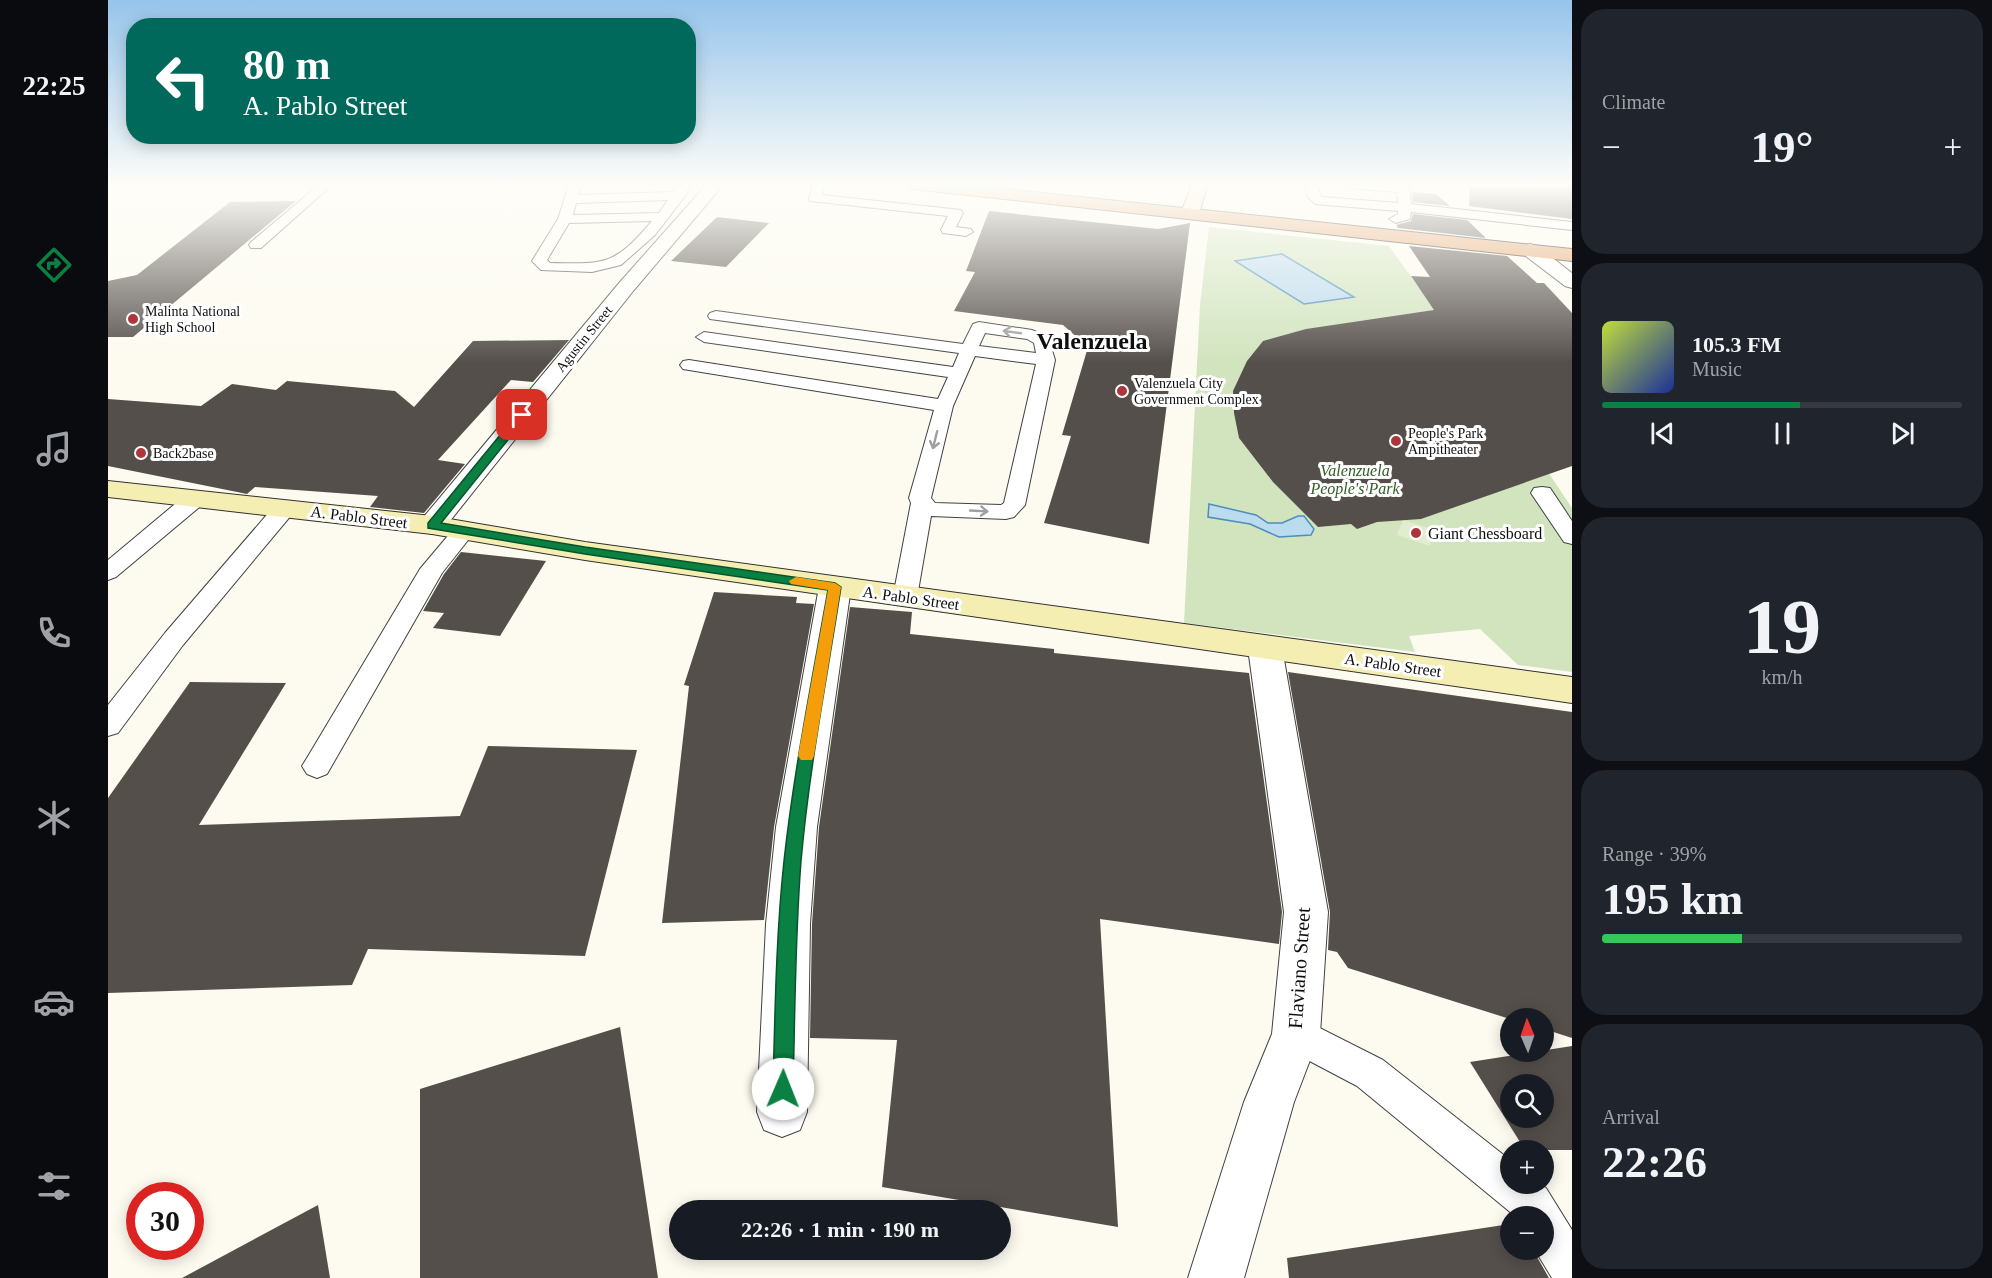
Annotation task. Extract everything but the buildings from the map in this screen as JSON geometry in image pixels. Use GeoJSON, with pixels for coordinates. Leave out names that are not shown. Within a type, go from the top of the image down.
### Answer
{"type":"FeatureCollection","features":[{"type":"Feature","properties":{"kind":"highway"},"geometry":{"type":"LineString","coordinates":[[1473,244],[1572,255]]}},
{"type":"Feature","properties":{"kind":"street","name":"Agustin Street"},"geometry":{"type":"LineString","coordinates":[[432,525],[664,244]]}},
{"type":"Feature","properties":{"kind":"street"},"geometry":{"type":"LineString","coordinates":[[1530,250],[1572,282]]}},
{"type":"Feature","properties":{"kind":"street","name":"A. Pablo Street"},"geometry":{"type":"LineString","coordinates":[[108,489],[432,525],[585,551],[1572,690]]}},
{"type":"Feature","properties":{"kind":"street"},"geometry":{"type":"LineString","coordinates":[[782,1112],[787,950],[793,861],[804,768],[835,587]]}},
{"type":"Feature","properties":{"kind":"street","name":"Flaviano Street"},"geometry":{"type":"LineString","coordinates":[[1216,1278],[1269,1102],[1296,1034],[1306,912],[1265,648]]}},
{"type":"Feature","properties":{"kind":"lane"},"geometry":{"type":"LineString","coordinates":[[550,244],[539,261],[546,267],[604,267],[618,263],[637,244]]}},
{"type":"Feature","properties":{"kind":"lane"},"geometry":{"type":"LineString","coordinates":[[716,316],[969,350]]}},
{"type":"Feature","properties":{"kind":"lane"},"geometry":{"type":"LineString","coordinates":[[905,597],[921,498],[944,406],[979,327],[1032,334],[1042,341],[1046,360],[1014,505],[1006,512],[988,512],[930,508],[922,503]]}},
{"type":"Feature","properties":{"kind":"lane"},"geometry":{"type":"LineString","coordinates":[[704,337],[958,373]]}},
{"type":"Feature","properties":{"kind":"lane"},"geometry":{"type":"LineString","coordinates":[[689,365],[944,406]]}},
{"type":"Feature","properties":{"kind":"lane"},"geometry":{"type":"LineString","coordinates":[[1542,493],[1572,537]]}},
{"type":"Feature","properties":{"kind":"lane"},"geometry":{"type":"LineString","coordinates":[[108,572],[195,499]]}},
{"type":"Feature","properties":{"kind":"lane"},"geometry":{"type":"LineString","coordinates":[[108,725],[174,639],[285,508]]}},
{"type":"Feature","properties":{"kind":"lane"},"geometry":{"type":"LineString","coordinates":[[317,766],[432,568],[465,530]]}},
{"type":"Feature","properties":{"kind":"lane"},"geometry":{"type":"LineString","coordinates":[[1296,1034],[1370,1073],[1533,1206]]}},
{"type":"Feature","properties":{"kind":"lane"},"geometry":{"type":"LineString","coordinates":[[1554,1241],[1572,1271]]}},
{"type":"Feature","properties":{"kind":"green space","name":"Valenzuela People's Park"},"geometry":{"type":"Polygon","coordinates":[[[1207,244],[1367,244],[1389,246],[1501,402],[1572,508],[1572,672],[1518,665],[1480,629],[1409,636],[1415,652],[1184,623],[1200,305],[1207,244]]]}},
{"type":"Feature","properties":{"kind":"green space","name":"Giant Chessboard"},"geometry":{"type":"Polygon","coordinates":[[[1403,520],[1435,530],[1430,546],[1397,535],[1403,520]]]}},
{"type":"Feature","properties":{"kind":"water"},"geometry":{"type":"Polygon","coordinates":[[[1282,254],[1354,297],[1304,304],[1235,261],[1282,254]]]}},
{"type":"Feature","properties":{"kind":"water"},"geometry":{"type":"Polygon","coordinates":[[[1209,504],[1256,515],[1268,523],[1282,523],[1298,516],[1304,516],[1314,529],[1311,535],[1279,537],[1250,524],[1208,517],[1209,504]]]}},
{"type":"Feature","properties":{"kind":"slow traffic"},"geometry":{"type":"LineString","coordinates":[[796,581],[835,587],[806,756]]}},
{"type":"Feature","properties":{"kind":"place","name":"Malinta National High School"},"geometry":{"type":"Point","coordinates":[133,319]}},
{"type":"Feature","properties":{"kind":"place","name":"Valenzuela City Government Complex"},"geometry":{"type":"Point","coordinates":[1122,391]}},
{"type":"Feature","properties":{"kind":"place","name":"People's Park Ampitheater"},"geometry":{"type":"Point","coordinates":[1396,441]}},
{"type":"Feature","properties":{"kind":"place","name":"Back2base"},"geometry":{"type":"Point","coordinates":[141,453]}},
{"type":"Feature","properties":{"kind":"place","name":"Giant Chessboard"},"geometry":{"type":"Point","coordinates":[1416,533]}},
{"type":"Feature","properties":{"kind":"district","name":"Valenzuela"},"geometry":{"type":"Point","coordinates":[1092,341]}},
{"type":"Feature","properties":{"kind":"route"},"geometry":{"type":"LineString","coordinates":[[522,415],[432,525],[585,551],[835,587],[804,768],[793,861],[787,950],[783,1089]]}}]}
